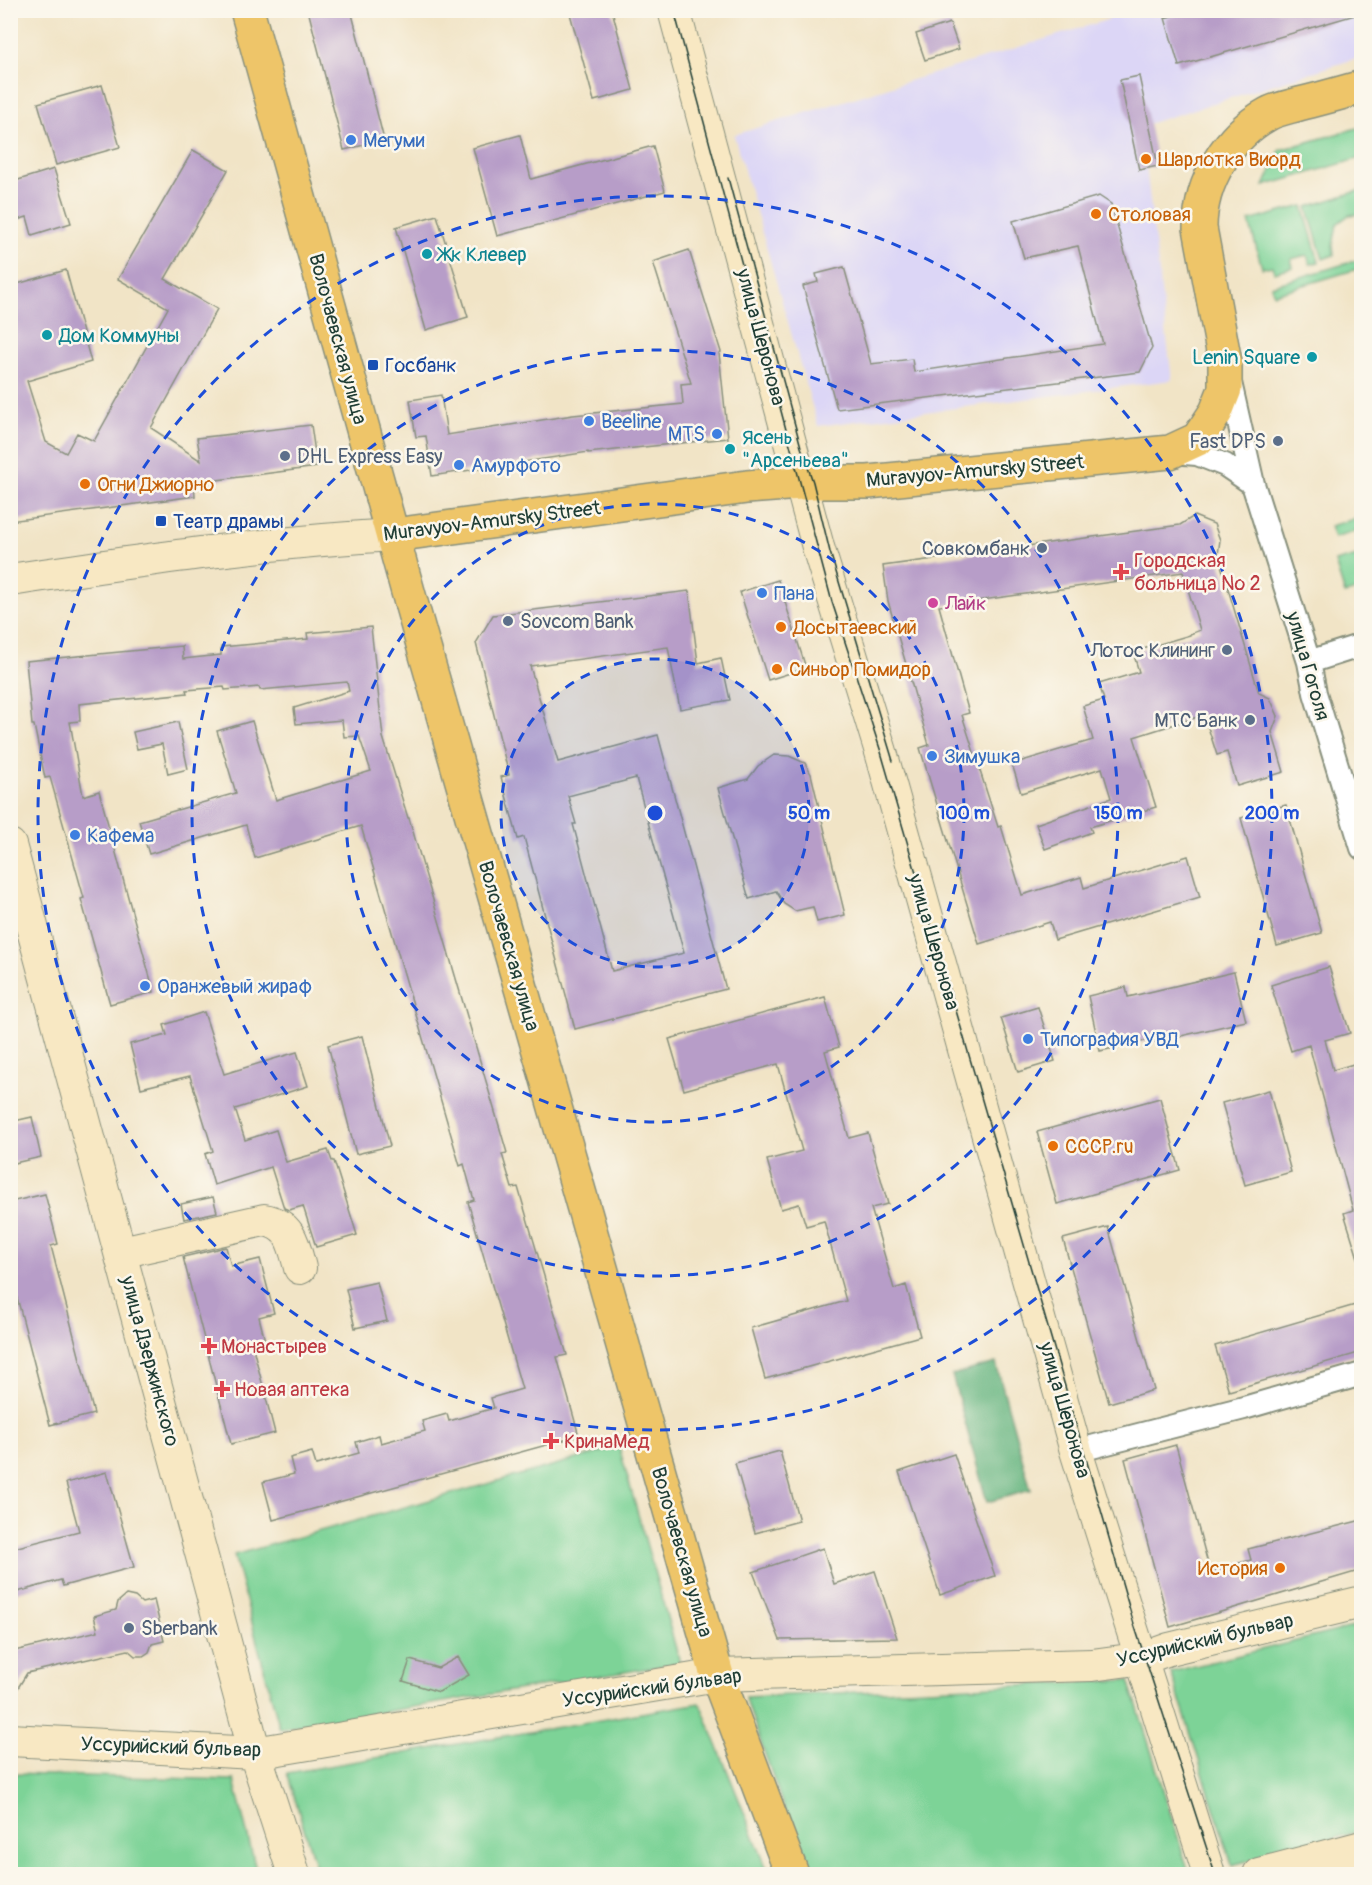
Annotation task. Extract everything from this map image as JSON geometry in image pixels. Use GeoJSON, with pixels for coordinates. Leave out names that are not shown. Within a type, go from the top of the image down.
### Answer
{"type":"FeatureCollection","features":[{"type":"Feature","properties":{"kind":"main road","name":"Волочаевская улица"},"geometry":{"type":"LineString","coordinates":[[247,10],[420,634],[717,1675],[792,1875]]}},
{"type":"Feature","properties":{"kind":"main road","name":"Muravyov-Amursky Street"},"geometry":{"type":"LineString","coordinates":[[394,535],[747,487],[813,482],[868,482],[1170,452],[1198,439],[1216,412],[1225,389],[1225,362],[1200,228],[1200,210],[1210,178],[1239,136],[1270,112],[1362,87]]}},
{"type":"Feature","properties":{"kind":"street","name":"улица Шеронова"},"geometry":{"type":"LineString","coordinates":[[674,10],[820,554],[881,752],[1076,1451],[1210,1873]]}},
{"type":"Feature","properties":{"kind":"street","name":"улица Гоголя"},"geometry":{"type":"LineString","coordinates":[[1225,362],[1253,484],[1309,662],[1315,693],[1362,848]]}},
{"type":"Feature","properties":{"kind":"street"},"geometry":{"type":"LineString","coordinates":[[1170,452],[1197,454],[1225,465],[1253,484]]}},
{"type":"Feature","properties":{"kind":"street","name":"Muravyov-Amursky Street"},"geometry":{"type":"LineString","coordinates":[[10,580],[162,557],[394,535]]}},
{"type":"Feature","properties":{"kind":"street"},"geometry":{"type":"LineString","coordinates":[[1309,662],[1362,645]]}},
{"type":"Feature","properties":{"kind":"street","name":"улица Дзержинского"},"geometry":{"type":"LineString","coordinates":[[10,845],[255,1753],[294,1875]]}},
{"type":"Feature","properties":{"kind":"street"},"geometry":{"type":"LineString","coordinates":[[121,1252],[264,1220],[279,1224],[287,1231],[300,1268]]}},
{"type":"Feature","properties":{"kind":"street"},"geometry":{"type":"LineString","coordinates":[[1076,1451],[1244,1408],[1362,1374]]}},
{"type":"Feature","properties":{"kind":"street","name":"Уссурийский бульвар"},"geometry":{"type":"LineString","coordinates":[[10,1740],[255,1753],[717,1675],[1092,1665],[1142,1658],[1169,1649],[1362,1602]]}},
{"type":"Feature","properties":{"kind":"street"},"geometry":{"type":"LineString","coordinates":[[1258,1875],[1362,1847]]}},
{"type":"Feature","properties":{"kind":"shaded area"},"geometry":{"type":"Polygon","coordinates":[[[1107,11],[1361,11],[1361,57],[1141,126],[1172,380],[818,426],[734,135],[1110,19],[1107,11]]]}},
{"type":"Feature","properties":{"kind":"green space"},"geometry":{"type":"Polygon","coordinates":[[[1361,127],[1361,158],[1264,186],[1280,150],[1361,127]]]}},
{"type":"Feature","properties":{"kind":"green space"},"geometry":{"type":"Polygon","coordinates":[[[1361,190],[1361,214],[1349,215],[1337,224],[1333,246],[1334,255],[1323,259],[1307,207],[1361,190]]]}},
{"type":"Feature","properties":{"kind":"green space"},"geometry":{"type":"Polygon","coordinates":[[[1303,206],[1319,262],[1310,264],[1307,255],[1291,259],[1293,267],[1274,272],[1272,266],[1262,268],[1249,221],[1303,206]]]}},
{"type":"Feature","properties":{"kind":"green space"},"geometry":{"type":"Polygon","coordinates":[[[1361,259],[1361,268],[1274,294],[1271,286],[1361,259]]]}},
{"type":"Feature","properties":{"kind":"green space"},"geometry":{"type":"Polygon","coordinates":[[[1361,517],[1361,530],[1334,538],[1330,526],[1361,517]]]}},
{"type":"Feature","properties":{"kind":"green space"},"geometry":{"type":"Polygon","coordinates":[[[1361,555],[1361,589],[1345,594],[1335,562],[1361,555]]]}},
{"type":"Feature","properties":{"kind":"green space"},"geometry":{"type":"Polygon","coordinates":[[[996,1363],[1031,1490],[987,1502],[952,1375],[996,1363]]]}},
{"type":"Feature","properties":{"kind":"green space"},"geometry":{"type":"Polygon","coordinates":[[[619,1447],[680,1663],[280,1729],[234,1555],[619,1447]]]}},
{"type":"Feature","properties":{"kind":"green space"},"geometry":{"type":"Polygon","coordinates":[[[1361,1625],[1361,1831],[1232,1865],[1171,1672],[1361,1625]]]}},
{"type":"Feature","properties":{"kind":"green space"},"geometry":{"type":"Polygon","coordinates":[[[1129,1680],[1189,1873],[807,1874],[745,1697],[1129,1680]]]}},
{"type":"Feature","properties":{"kind":"green space"},"geometry":{"type":"Polygon","coordinates":[[[700,1703],[769,1874],[318,1874],[287,1773],[700,1703]]]}},
{"type":"Feature","properties":{"kind":"green space"},"geometry":{"type":"Polygon","coordinates":[[[11,1774],[234,1780],[257,1874],[11,1874],[11,1774]]]}},
{"type":"Feature","properties":{"kind":"building"},"geometry":{"type":"Polygon","coordinates":[[[308,10],[351,10],[384,140],[344,150],[308,10]]]}},
{"type":"Feature","properties":{"kind":"building"},"geometry":{"type":"Polygon","coordinates":[[[569,10],[612,10],[633,90],[594,101],[569,10]]]}},
{"type":"Feature","properties":{"kind":"building"},"geometry":{"type":"Polygon","coordinates":[[[1192,10],[1354,10],[1355,15],[1179,66],[1165,18],[1192,10]]]}},
{"type":"Feature","properties":{"kind":"building"},"geometry":{"type":"Polygon","coordinates":[[[950,23],[959,49],[925,60],[916,34],[950,23]]]}},
{"type":"Feature","properties":{"kind":"building"},"geometry":{"type":"Polygon","coordinates":[[[1139,76],[1158,166],[1139,170],[1120,80],[1139,76]]]}},
{"type":"Feature","properties":{"kind":"building"},"geometry":{"type":"Polygon","coordinates":[[[102,85],[120,147],[56,165],[38,103],[102,85]]]}},
{"type":"Feature","properties":{"kind":"building"},"geometry":{"type":"Polygon","coordinates":[[[520,135],[531,179],[653,146],[665,191],[497,236],[473,148],[520,135]]]}},
{"type":"Feature","properties":{"kind":"building","name":"Дом Коммуны"},"geometry":{"type":"Polygon","coordinates":[[[193,150],[228,170],[165,279],[217,309],[151,428],[201,461],[197,438],[311,425],[317,467],[194,483],[195,496],[10,521],[10,286],[66,270],[91,362],[27,381],[46,442],[66,453],[77,433],[94,441],[168,308],[118,279],[193,150]]]}},
{"type":"Feature","properties":{"kind":"building"},"geometry":{"type":"Polygon","coordinates":[[[54,169],[71,223],[32,235],[27,217],[10,222],[10,188],[17,186],[15,181],[54,169]]]}},
{"type":"Feature","properties":{"kind":"building"},"geometry":{"type":"Polygon","coordinates":[[[1099,196],[1111,204],[1152,348],[1140,372],[837,409],[803,286],[818,282],[816,274],[844,267],[871,364],[912,359],[914,372],[1103,344],[1078,246],[1024,258],[1013,221],[1099,196]]]}},
{"type":"Feature","properties":{"kind":"building","name":"Жк Клевер"},"geometry":{"type":"Polygon","coordinates":[[[437,215],[468,317],[426,330],[396,227],[437,215]]]}},
{"type":"Feature","properties":{"kind":"building"},"geometry":{"type":"Polygon","coordinates":[[[689,250],[721,352],[719,353],[728,438],[588,452],[432,476],[426,436],[416,437],[410,400],[441,395],[447,435],[573,415],[683,404],[681,384],[691,383],[653,262],[689,250]]]}},
{"type":"Feature","properties":{"kind":"building"},"geometry":{"type":"Polygon","coordinates":[[[1194,516],[1214,524],[1220,540],[1218,555],[1259,693],[1270,698],[1278,716],[1272,732],[1284,772],[1237,786],[1227,752],[1217,755],[1204,715],[1134,737],[1156,807],[1090,827],[1092,832],[1045,849],[1036,824],[1111,798],[1102,768],[1021,793],[1012,764],[1093,740],[1083,706],[1104,700],[1099,684],[1139,672],[1133,652],[1200,630],[1183,572],[939,606],[969,713],[962,715],[998,827],[1001,826],[1022,895],[1081,877],[1084,888],[1188,856],[1200,897],[1055,940],[1050,922],[979,944],[920,748],[929,745],[888,601],[883,566],[1180,525],[1194,516]]]}},
{"type":"Feature","properties":{"kind":"building"},"geometry":{"type":"Polygon","coordinates":[[[778,580],[806,668],[768,680],[740,592],[778,580]]]}},
{"type":"Feature","properties":{"kind":"building"},"geometry":{"type":"Polygon","coordinates":[[[689,591],[698,663],[721,658],[730,700],[680,709],[668,647],[530,666],[558,762],[658,735],[726,989],[575,1029],[524,837],[518,839],[501,777],[509,775],[476,643],[493,615],[689,591]],[[636,778],[568,796],[576,824],[573,824],[612,971],[684,953],[636,778]]]}},
{"type":"Feature","properties":{"kind":"building"},"geometry":{"type":"Polygon","coordinates":[[[371,627],[383,737],[507,1153],[502,1154],[512,1188],[518,1187],[567,1355],[557,1357],[579,1436],[273,1520],[263,1482],[294,1474],[290,1458],[312,1452],[316,1465],[359,1453],[356,1442],[379,1435],[381,1443],[425,1431],[422,1421],[447,1414],[449,1421],[494,1408],[491,1398],[522,1389],[468,1202],[474,1200],[464,1164],[460,1166],[361,826],[255,858],[246,825],[149,854],[139,821],[236,793],[217,731],[252,721],[276,800],[371,771],[359,736],[344,737],[342,720],[296,724],[294,708],[349,691],[347,682],[260,690],[259,687],[225,690],[224,687],[186,690],[187,693],[79,704],[80,721],[70,722],[83,796],[99,791],[154,992],[110,1004],[81,899],[84,898],[50,777],[45,778],[34,725],[32,725],[26,661],[182,646],[183,659],[221,655],[221,647],[308,639],[307,633],[371,627]]]}},
{"type":"Feature","properties":{"kind":"building"},"geometry":{"type":"Polygon","coordinates":[[[178,722],[188,769],[168,774],[162,744],[137,749],[133,732],[178,722]]]}},
{"type":"Feature","properties":{"kind":"building"},"geometry":{"type":"Polygon","coordinates":[[[774,755],[789,756],[805,763],[811,774],[845,915],[817,922],[813,907],[795,911],[784,904],[776,891],[749,899],[718,788],[748,779],[758,766],[774,755]]]}},
{"type":"Feature","properties":{"kind":"building"},"geometry":{"type":"Polygon","coordinates":[[[1286,805],[1322,933],[1277,946],[1241,818],[1286,805]]]}},
{"type":"Feature","properties":{"kind":"building"},"geometry":{"type":"Polygon","coordinates":[[[1329,967],[1350,1033],[1325,1040],[1333,1070],[1357,1063],[1362,1082],[1362,1257],[1358,1258],[1344,1213],[1353,1210],[1309,1045],[1291,1051],[1271,985],[1329,967]]]}},
{"type":"Feature","properties":{"kind":"building"},"geometry":{"type":"Polygon","coordinates":[[[1234,972],[1246,1021],[1155,1042],[1154,1039],[1100,1051],[1088,996],[1126,987],[1128,997],[1234,972]]]}},
{"type":"Feature","properties":{"kind":"building"},"geometry":{"type":"Polygon","coordinates":[[[825,997],[839,1047],[825,1051],[849,1138],[868,1133],[888,1204],[871,1208],[894,1289],[906,1285],[920,1336],[765,1379],[751,1328],[846,1301],[824,1221],[806,1226],[799,1204],[781,1209],[767,1160],[802,1151],[778,1064],[684,1090],[669,1039],[825,997]]]}},
{"type":"Feature","properties":{"kind":"building","name":"Типография УВД"},"geometry":{"type":"Polygon","coordinates":[[[1038,1007],[1055,1061],[1018,1072],[1001,1018],[1038,1007]]]}},
{"type":"Feature","properties":{"kind":"building"},"geometry":{"type":"Polygon","coordinates":[[[204,1012],[224,1074],[297,1052],[308,1086],[235,1109],[245,1140],[276,1130],[286,1162],[328,1150],[334,1161],[357,1235],[316,1247],[303,1206],[289,1210],[284,1208],[271,1167],[214,1185],[205,1154],[213,1151],[190,1076],[141,1088],[130,1044],[167,1035],[164,1025],[204,1012]]]}},
{"type":"Feature","properties":{"kind":"building"},"geometry":{"type":"Polygon","coordinates":[[[362,1036],[390,1146],[356,1154],[328,1045],[362,1036]]]}},
{"type":"Feature","properties":{"kind":"building"},"geometry":{"type":"Polygon","coordinates":[[[1269,1090],[1291,1172],[1245,1185],[1222,1103],[1269,1090]]]}},
{"type":"Feature","properties":{"kind":"building"},"geometry":{"type":"Polygon","coordinates":[[[1160,1098],[1180,1170],[1057,1204],[1037,1132],[1160,1098]]]}},
{"type":"Feature","properties":{"kind":"building"},"geometry":{"type":"Polygon","coordinates":[[[32,1117],[41,1157],[10,1164],[10,1122],[32,1117]]]}},
{"type":"Feature","properties":{"kind":"building"},"geometry":{"type":"Polygon","coordinates":[[[45,1194],[58,1244],[51,1246],[94,1414],[50,1425],[10,1270],[10,1202],[45,1194]]]}},
{"type":"Feature","properties":{"kind":"building"},"geometry":{"type":"Polygon","coordinates":[[[213,1197],[217,1212],[184,1219],[181,1204],[213,1197]]]}},
{"type":"Feature","properties":{"kind":"building"},"geometry":{"type":"Polygon","coordinates":[[[1108,1227],[1154,1390],[1109,1403],[1063,1239],[1108,1227]]]}},
{"type":"Feature","properties":{"kind":"building"},"geometry":{"type":"Polygon","coordinates":[[[226,1247],[231,1266],[260,1259],[274,1313],[259,1317],[265,1341],[252,1344],[275,1433],[231,1444],[183,1257],[226,1247]]]}},
{"type":"Feature","properties":{"kind":"building"},"geometry":{"type":"Polygon","coordinates":[[[377,1282],[387,1321],[355,1328],[346,1289],[377,1282]]]}},
{"type":"Feature","properties":{"kind":"building"},"geometry":{"type":"Polygon","coordinates":[[[1362,1303],[1362,1352],[1229,1391],[1215,1346],[1362,1303]]]}},
{"type":"Feature","properties":{"kind":"building"},"geometry":{"type":"Polygon","coordinates":[[[1176,1445],[1210,1571],[1251,1560],[1248,1549],[1362,1520],[1362,1570],[1170,1627],[1125,1459],[1176,1445]]]}},
{"type":"Feature","properties":{"kind":"building"},"geometry":{"type":"Polygon","coordinates":[[[780,1451],[799,1521],[755,1533],[735,1463],[780,1451]]]}},
{"type":"Feature","properties":{"kind":"building"},"geometry":{"type":"Polygon","coordinates":[[[954,1454],[995,1576],[940,1595],[899,1472],[954,1454]]]}},
{"type":"Feature","properties":{"kind":"building"},"geometry":{"type":"Polygon","coordinates":[[[107,1472],[134,1567],[63,1586],[61,1580],[10,1594],[10,1549],[79,1531],[66,1483],[107,1472]]]}},
{"type":"Feature","properties":{"kind":"building"},"geometry":{"type":"Polygon","coordinates":[[[823,1548],[834,1584],[875,1571],[897,1638],[780,1640],[753,1572],[823,1548]]]}},
{"type":"Feature","properties":{"kind":"building"},"geometry":{"type":"Polygon","coordinates":[[[126,1595],[135,1597],[142,1603],[154,1600],[164,1641],[152,1644],[149,1652],[143,1656],[135,1656],[128,1650],[27,1673],[10,1701],[10,1652],[98,1631],[94,1616],[116,1610],[118,1602],[126,1595]]]}},
{"type":"Feature","properties":{"kind":"building"},"geometry":{"type":"Polygon","coordinates":[[[458,1657],[469,1675],[439,1692],[403,1681],[410,1660],[438,1668],[458,1657]]]}},
{"type":"Feature","properties":{"kind":"tram line"},"geometry":{"type":"LineString","coordinates":[[674,10],[832,602],[881,752],[1134,1624],[1215,1874]]}},
{"type":"Feature","properties":{"kind":"tram line"},"geometry":{"type":"LineString","coordinates":[[728,178],[801,447],[813,482],[830,552],[893,761]]}},
{"type":"Feature","properties":{"kind":"place","name":"Мегуми"},"geometry":{"type":"Point","coordinates":[351,140]}},
{"type":"Feature","properties":{"kind":"place","name":"Шарлотка Виорд"},"geometry":{"type":"Point","coordinates":[1146,159]}},
{"type":"Feature","properties":{"kind":"place","name":"Столовая"},"geometry":{"type":"Point","coordinates":[1096,214]}},
{"type":"Feature","properties":{"kind":"place","name":"Жк Клевер"},"geometry":{"type":"Point","coordinates":[427,254]}},
{"type":"Feature","properties":{"kind":"place","name":"Дом Коммуны"},"geometry":{"type":"Point","coordinates":[47,335]}},
{"type":"Feature","properties":{"kind":"place","name":"Lenin Square"},"geometry":{"type":"Point","coordinates":[1312,357]}},
{"type":"Feature","properties":{"kind":"place","name":"Госбанк"},"geometry":{"type":"Point","coordinates":[373,365]}},
{"type":"Feature","properties":{"kind":"place","name":"Beeline"},"geometry":{"type":"Point","coordinates":[589,421]}},
{"type":"Feature","properties":{"kind":"place","name":"MTS"},"geometry":{"type":"Point","coordinates":[717,434]}},
{"type":"Feature","properties":{"kind":"place","name":"Fast DPS"},"geometry":{"type":"Point","coordinates":[1278,441]}},
{"type":"Feature","properties":{"kind":"place","name":"Ясень \"Арсеньева\""},"geometry":{"type":"Point","coordinates":[730,449]}},
{"type":"Feature","properties":{"kind":"place","name":"DHL Express Easy"},"geometry":{"type":"Point","coordinates":[285,456]}},
{"type":"Feature","properties":{"kind":"place","name":"Амурфото"},"geometry":{"type":"Point","coordinates":[459,465]}},
{"type":"Feature","properties":{"kind":"place","name":"Огни Джиорно"},"geometry":{"type":"Point","coordinates":[85,484]}},
{"type":"Feature","properties":{"kind":"place","name":"Театр драмы"},"geometry":{"type":"Point","coordinates":[161,521]}},
{"type":"Feature","properties":{"kind":"place","name":"Совкомбанк"},"geometry":{"type":"Point","coordinates":[1042,548]}},
{"type":"Feature","properties":{"kind":"place","name":"Городская больница № 2"},"geometry":{"type":"Point","coordinates":[1121,572]}},
{"type":"Feature","properties":{"kind":"place","name":"Пана"},"geometry":{"type":"Point","coordinates":[762,593]}},
{"type":"Feature","properties":{"kind":"place","name":"Лайк"},"geometry":{"type":"Point","coordinates":[933,603]}},
{"type":"Feature","properties":{"kind":"place","name":"Sovcom Bank"},"geometry":{"type":"Point","coordinates":[508,621]}},
{"type":"Feature","properties":{"kind":"place","name":"Досытаевский"},"geometry":{"type":"Point","coordinates":[781,627]}},
{"type":"Feature","properties":{"kind":"place","name":"Лотос Клининг"},"geometry":{"type":"Point","coordinates":[1227,650]}},
{"type":"Feature","properties":{"kind":"place","name":"Синьор Помидор"},"geometry":{"type":"Point","coordinates":[777,669]}},
{"type":"Feature","properties":{"kind":"place","name":"МТС Банк"},"geometry":{"type":"Point","coordinates":[1250,720]}},
{"type":"Feature","properties":{"kind":"place","name":"Зимушка"},"geometry":{"type":"Point","coordinates":[932,756]}},
{"type":"Feature","properties":{"kind":"place","name":"Кафема"},"geometry":{"type":"Point","coordinates":[75,835]}},
{"type":"Feature","properties":{"kind":"place","name":"Оранжевый жираф"},"geometry":{"type":"Point","coordinates":[145,986]}},
{"type":"Feature","properties":{"kind":"place","name":"Типография УВД"},"geometry":{"type":"Point","coordinates":[1028,1039]}},
{"type":"Feature","properties":{"kind":"place","name":"СССР.ru"},"geometry":{"type":"Point","coordinates":[1053,1146]}},
{"type":"Feature","properties":{"kind":"place","name":"Монастырев"},"geometry":{"type":"Point","coordinates":[209,1346]}},
{"type":"Feature","properties":{"kind":"place","name":"Новая аптека"},"geometry":{"type":"Point","coordinates":[222,1389]}},
{"type":"Feature","properties":{"kind":"place","name":"КринаМед"},"geometry":{"type":"Point","coordinates":[551,1441]}},
{"type":"Feature","properties":{"kind":"place","name":"История"},"geometry":{"type":"Point","coordinates":[1280,1568]}},
{"type":"Feature","properties":{"kind":"place","name":"Sberbank"},"geometry":{"type":"Point","coordinates":[129,1628]}}]}
